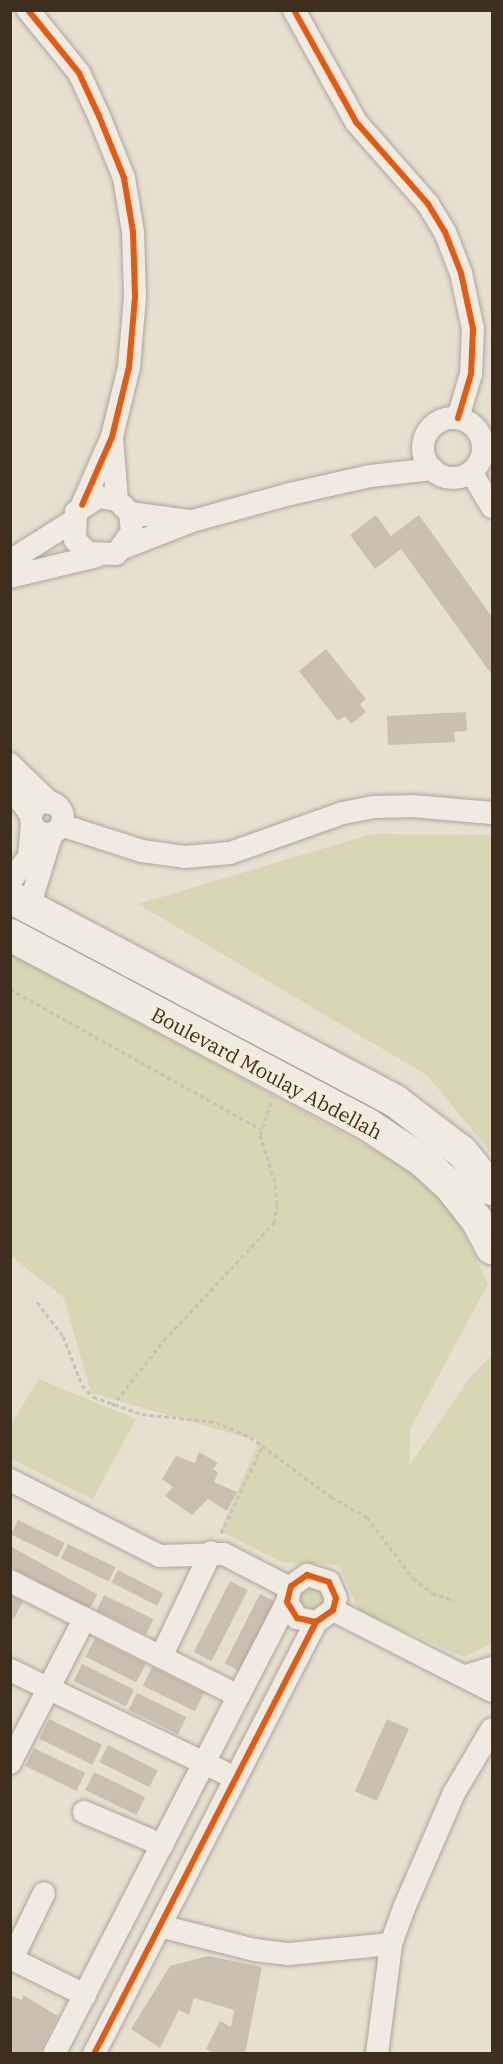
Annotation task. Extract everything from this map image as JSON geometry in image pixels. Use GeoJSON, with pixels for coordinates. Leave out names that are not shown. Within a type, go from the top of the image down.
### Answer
{"type":"FeatureCollection","features":[{"type":"Feature","properties":{"kind":"main road","name":"Boulevard Moulay Abdellah"},"geometry":{"type":"LineString","coordinates":[[20,902],[395,1101],[462,1152],[492,1189]]}},
{"type":"Feature","properties":{"kind":"main road","name":"Boulevard Moulay Abdellah"},"geometry":{"type":"LineString","coordinates":[[10,935],[367,1124],[423,1161],[477,1220],[492,1248]]}},
{"type":"Feature","properties":{"kind":"street"},"geometry":{"type":"LineString","coordinates":[[28,10],[79,73],[124,178],[133,232],[135,297],[129,367],[112,437],[77,513],[81,548],[97,556]]}},
{"type":"Feature","properties":{"kind":"street"},"geometry":{"type":"LineString","coordinates":[[294,10],[356,122],[428,204],[445,232],[461,273],[473,328],[471,374],[458,418]]}},
{"type":"Feature","properties":{"kind":"street"},"geometry":{"type":"LineString","coordinates":[[10,577],[97,556],[116,554],[123,548],[192,521],[369,476],[433,470],[455,477],[471,472],[478,465],[483,446],[475,427],[458,418],[439,421],[424,443],[369,476]]}},
{"type":"Feature","properties":{"kind":"street"},"geometry":{"type":"LineString","coordinates":[[112,437],[123,507],[132,532],[123,548]]}},
{"type":"Feature","properties":{"kind":"street"},"geometry":{"type":"LineString","coordinates":[[424,443],[424,453],[433,470]]}},
{"type":"Feature","properties":{"kind":"street"},"geometry":{"type":"LineString","coordinates":[[471,472],[492,507]]}},
{"type":"Feature","properties":{"kind":"street"},"geometry":{"type":"LineString","coordinates":[[10,561],[98,497],[123,507],[192,521]]}},
{"type":"Feature","properties":{"kind":"street"},"geometry":{"type":"LineString","coordinates":[[10,764],[45,820],[20,902]]}},
{"type":"Feature","properties":{"kind":"street"},"geometry":{"type":"LineString","coordinates":[[10,787],[45,820],[142,851],[185,857],[230,853],[343,813],[373,807],[412,806],[492,813]]}},
{"type":"Feature","properties":{"kind":"street"},"geometry":{"type":"LineString","coordinates":[[10,882],[28,857],[45,820]]}},
{"type":"Feature","properties":{"kind":"street"},"geometry":{"type":"LineString","coordinates":[[10,1480],[160,1556],[183,1558],[212,1552],[224,1554],[289,1595],[297,1618],[324,1616],[466,1676],[492,1690]]}},
{"type":"Feature","properties":{"kind":"street"},"geometry":{"type":"LineString","coordinates":[[161,1657],[212,1552]]}},
{"type":"Feature","properties":{"kind":"street"},"geometry":{"type":"LineString","coordinates":[[307,1575],[322,1576],[334,1589],[324,1616],[235,1778],[97,2053],[59,2045],[289,1595],[307,1575]]}},
{"type":"Feature","properties":{"kind":"street"},"geometry":{"type":"LineString","coordinates":[[10,1581],[238,1696]]}},
{"type":"Feature","properties":{"kind":"street"},"geometry":{"type":"LineString","coordinates":[[10,1763],[85,1618]]}},
{"type":"Feature","properties":{"kind":"street"},"geometry":{"type":"LineString","coordinates":[[466,1676],[492,1668]]}},
{"type":"Feature","properties":{"kind":"street"},"geometry":{"type":"LineString","coordinates":[[10,1670],[235,1778]]}},
{"type":"Feature","properties":{"kind":"street"},"geometry":{"type":"LineString","coordinates":[[377,2054],[391,1944],[454,1793],[492,1729]]}},
{"type":"Feature","properties":{"kind":"street"},"geometry":{"type":"LineString","coordinates":[[84,1812],[162,1845]]}},
{"type":"Feature","properties":{"kind":"street"},"geometry":{"type":"LineString","coordinates":[[44,1893],[11,1958],[84,1995]]}},
{"type":"Feature","properties":{"kind":"street"},"geometry":{"type":"LineString","coordinates":[[160,1926],[255,1950],[289,1954],[391,1944]]}},
{"type":"Feature","properties":{"kind":"path"},"geometry":{"type":"LineString","coordinates":[[10,989],[260,1129]]}},
{"type":"Feature","properties":{"kind":"path"},"geometry":{"type":"LineString","coordinates":[[112,1406],[165,1340],[274,1223],[275,1182],[260,1129],[282,1079]]}},
{"type":"Feature","properties":{"kind":"path"},"geometry":{"type":"LineString","coordinates":[[37,1302],[63,1336],[82,1385],[93,1397],[112,1406],[141,1414],[216,1422],[263,1445],[332,1497],[367,1517],[412,1578],[432,1593],[455,1601]]}},
{"type":"Feature","properties":{"kind":"path"},"geometry":{"type":"LineString","coordinates":[[212,1552],[263,1445]]}},
{"type":"Feature","properties":{"kind":"green space"},"geometry":{"type":"Polygon","coordinates":[[[372,834],[492,835],[492,1154],[428,1076],[138,904],[372,834]]]}},
{"type":"Feature","properties":{"kind":"green space"},"geometry":{"type":"Polygon","coordinates":[[[10,953],[413,1171],[449,1202],[488,1284],[410,1429],[409,1466],[469,1379],[492,1354],[492,1643],[464,1657],[359,1611],[339,1565],[282,1562],[220,1531],[259,1441],[91,1393],[64,1298],[11,1256],[10,953]]]}},
{"type":"Feature","properties":{"kind":"green space"},"geometry":{"type":"Polygon","coordinates":[[[39,1379],[136,1419],[93,1499],[11,1459],[11,1424],[39,1379]]]}},
{"type":"Feature","properties":{"kind":"green space"},"geometry":{"type":"Polygon","coordinates":[[[319,1585],[328,1601],[311,1617],[294,1595],[297,1589],[319,1585]]]}},
{"type":"Feature","properties":{"kind":"building"},"geometry":{"type":"Polygon","coordinates":[[[376,515],[391,536],[419,515],[492,617],[492,675],[401,549],[375,569],[350,535],[376,515]]]}},
{"type":"Feature","properties":{"kind":"building"},"geometry":{"type":"Polygon","coordinates":[[[326,649],[366,699],[360,704],[366,712],[351,724],[345,716],[338,721],[299,671],[326,649]]]}},
{"type":"Feature","properties":{"kind":"building"},"geometry":{"type":"Polygon","coordinates":[[[466,712],[467,731],[454,732],[455,742],[388,745],[387,716],[466,712]]]}},
{"type":"Feature","properties":{"kind":"building"},"geometry":{"type":"Polygon","coordinates":[[[199,1452],[218,1463],[213,1469],[218,1473],[214,1482],[237,1492],[227,1511],[208,1499],[192,1515],[165,1496],[173,1487],[162,1479],[176,1456],[195,1463],[199,1452]]]}},
{"type":"Feature","properties":{"kind":"building"},"geometry":{"type":"Polygon","coordinates":[[[18,1520],[65,1543],[58,1557],[11,1534],[18,1520]]]}},
{"type":"Feature","properties":{"kind":"building"},"geometry":{"type":"Polygon","coordinates":[[[68,1544],[116,1567],[109,1582],[61,1558],[68,1544]]]}},
{"type":"Feature","properties":{"kind":"building"},"geometry":{"type":"Polygon","coordinates":[[[10,1546],[97,1594],[89,1610],[10,1567],[10,1546]]]}},
{"type":"Feature","properties":{"kind":"building"},"geometry":{"type":"Polygon","coordinates":[[[118,1570],[163,1593],[157,1606],[112,1582],[118,1570]]]}},
{"type":"Feature","properties":{"kind":"building"},"geometry":{"type":"Polygon","coordinates":[[[230,1581],[248,1590],[212,1661],[194,1652],[230,1581]]]}},
{"type":"Feature","properties":{"kind":"building"},"geometry":{"type":"Polygon","coordinates":[[[260,1594],[278,1603],[242,1673],[225,1663],[260,1594]]]}},
{"type":"Feature","properties":{"kind":"building"},"geometry":{"type":"Polygon","coordinates":[[[10,1595],[23,1601],[14,1619],[10,1617],[10,1595]]]}},
{"type":"Feature","properties":{"kind":"building"},"geometry":{"type":"Polygon","coordinates":[[[104,1595],[153,1619],[146,1634],[97,1610],[104,1595]]]}},
{"type":"Feature","properties":{"kind":"building"},"geometry":{"type":"Polygon","coordinates":[[[95,1638],[146,1664],[136,1683],[85,1657],[95,1638]]]}},
{"type":"Feature","properties":{"kind":"building"},"geometry":{"type":"Polygon","coordinates":[[[82,1664],[134,1689],[126,1707],[74,1681],[82,1664]]]}},
{"type":"Feature","properties":{"kind":"building"},"geometry":{"type":"Polygon","coordinates":[[[152,1667],[204,1692],[195,1711],[143,1686],[152,1667]]]}},
{"type":"Feature","properties":{"kind":"building"},"geometry":{"type":"Polygon","coordinates":[[[137,1693],[186,1717],[178,1734],[129,1710],[137,1693]]]}},
{"type":"Feature","properties":{"kind":"building"},"geometry":{"type":"Polygon","coordinates":[[[49,1719],[102,1745],[92,1765],[39,1739],[49,1719]]]}},
{"type":"Feature","properties":{"kind":"building"},"geometry":{"type":"Polygon","coordinates":[[[387,1719],[409,1729],[377,1801],[355,1791],[387,1719]]]}},
{"type":"Feature","properties":{"kind":"building"},"geometry":{"type":"Polygon","coordinates":[[[108,1745],[158,1770],[149,1787],[99,1762],[108,1745]]]}},
{"type":"Feature","properties":{"kind":"building"},"geometry":{"type":"Polygon","coordinates":[[[34,1748],[85,1773],[76,1791],[25,1766],[34,1748]]]}},
{"type":"Feature","properties":{"kind":"building"},"geometry":{"type":"Polygon","coordinates":[[[94,1772],[145,1797],[136,1815],[85,1790],[94,1772]]]}},
{"type":"Feature","properties":{"kind":"building"},"geometry":{"type":"Polygon","coordinates":[[[208,1956],[262,1967],[245,2054],[215,2054],[206,2049],[220,2021],[231,2027],[234,2010],[194,1998],[189,2015],[179,2010],[160,2048],[131,2029],[170,1966],[208,1956]]]}},
{"type":"Feature","properties":{"kind":"building"},"geometry":{"type":"Polygon","coordinates":[[[10,1995],[22,2000],[23,1995],[58,2016],[39,2054],[10,2054],[10,1995]]]}},
{"type":"Feature","properties":{"kind":"cycle path"},"geometry":{"type":"LineString","coordinates":[[28,10],[79,73],[124,178],[133,232],[135,297],[129,367],[112,437],[82,505]]}},
{"type":"Feature","properties":{"kind":"cycle path"},"geometry":{"type":"LineString","coordinates":[[294,10],[356,122],[428,204],[445,232],[461,273],[473,329],[471,374],[458,418]]}},
{"type":"Feature","properties":{"kind":"cycle path"},"geometry":{"type":"LineString","coordinates":[[94,2054],[316,1622],[333,1610],[336,1598],[329,1582],[307,1575],[291,1586],[287,1602],[297,1618],[316,1622]]}}]}
